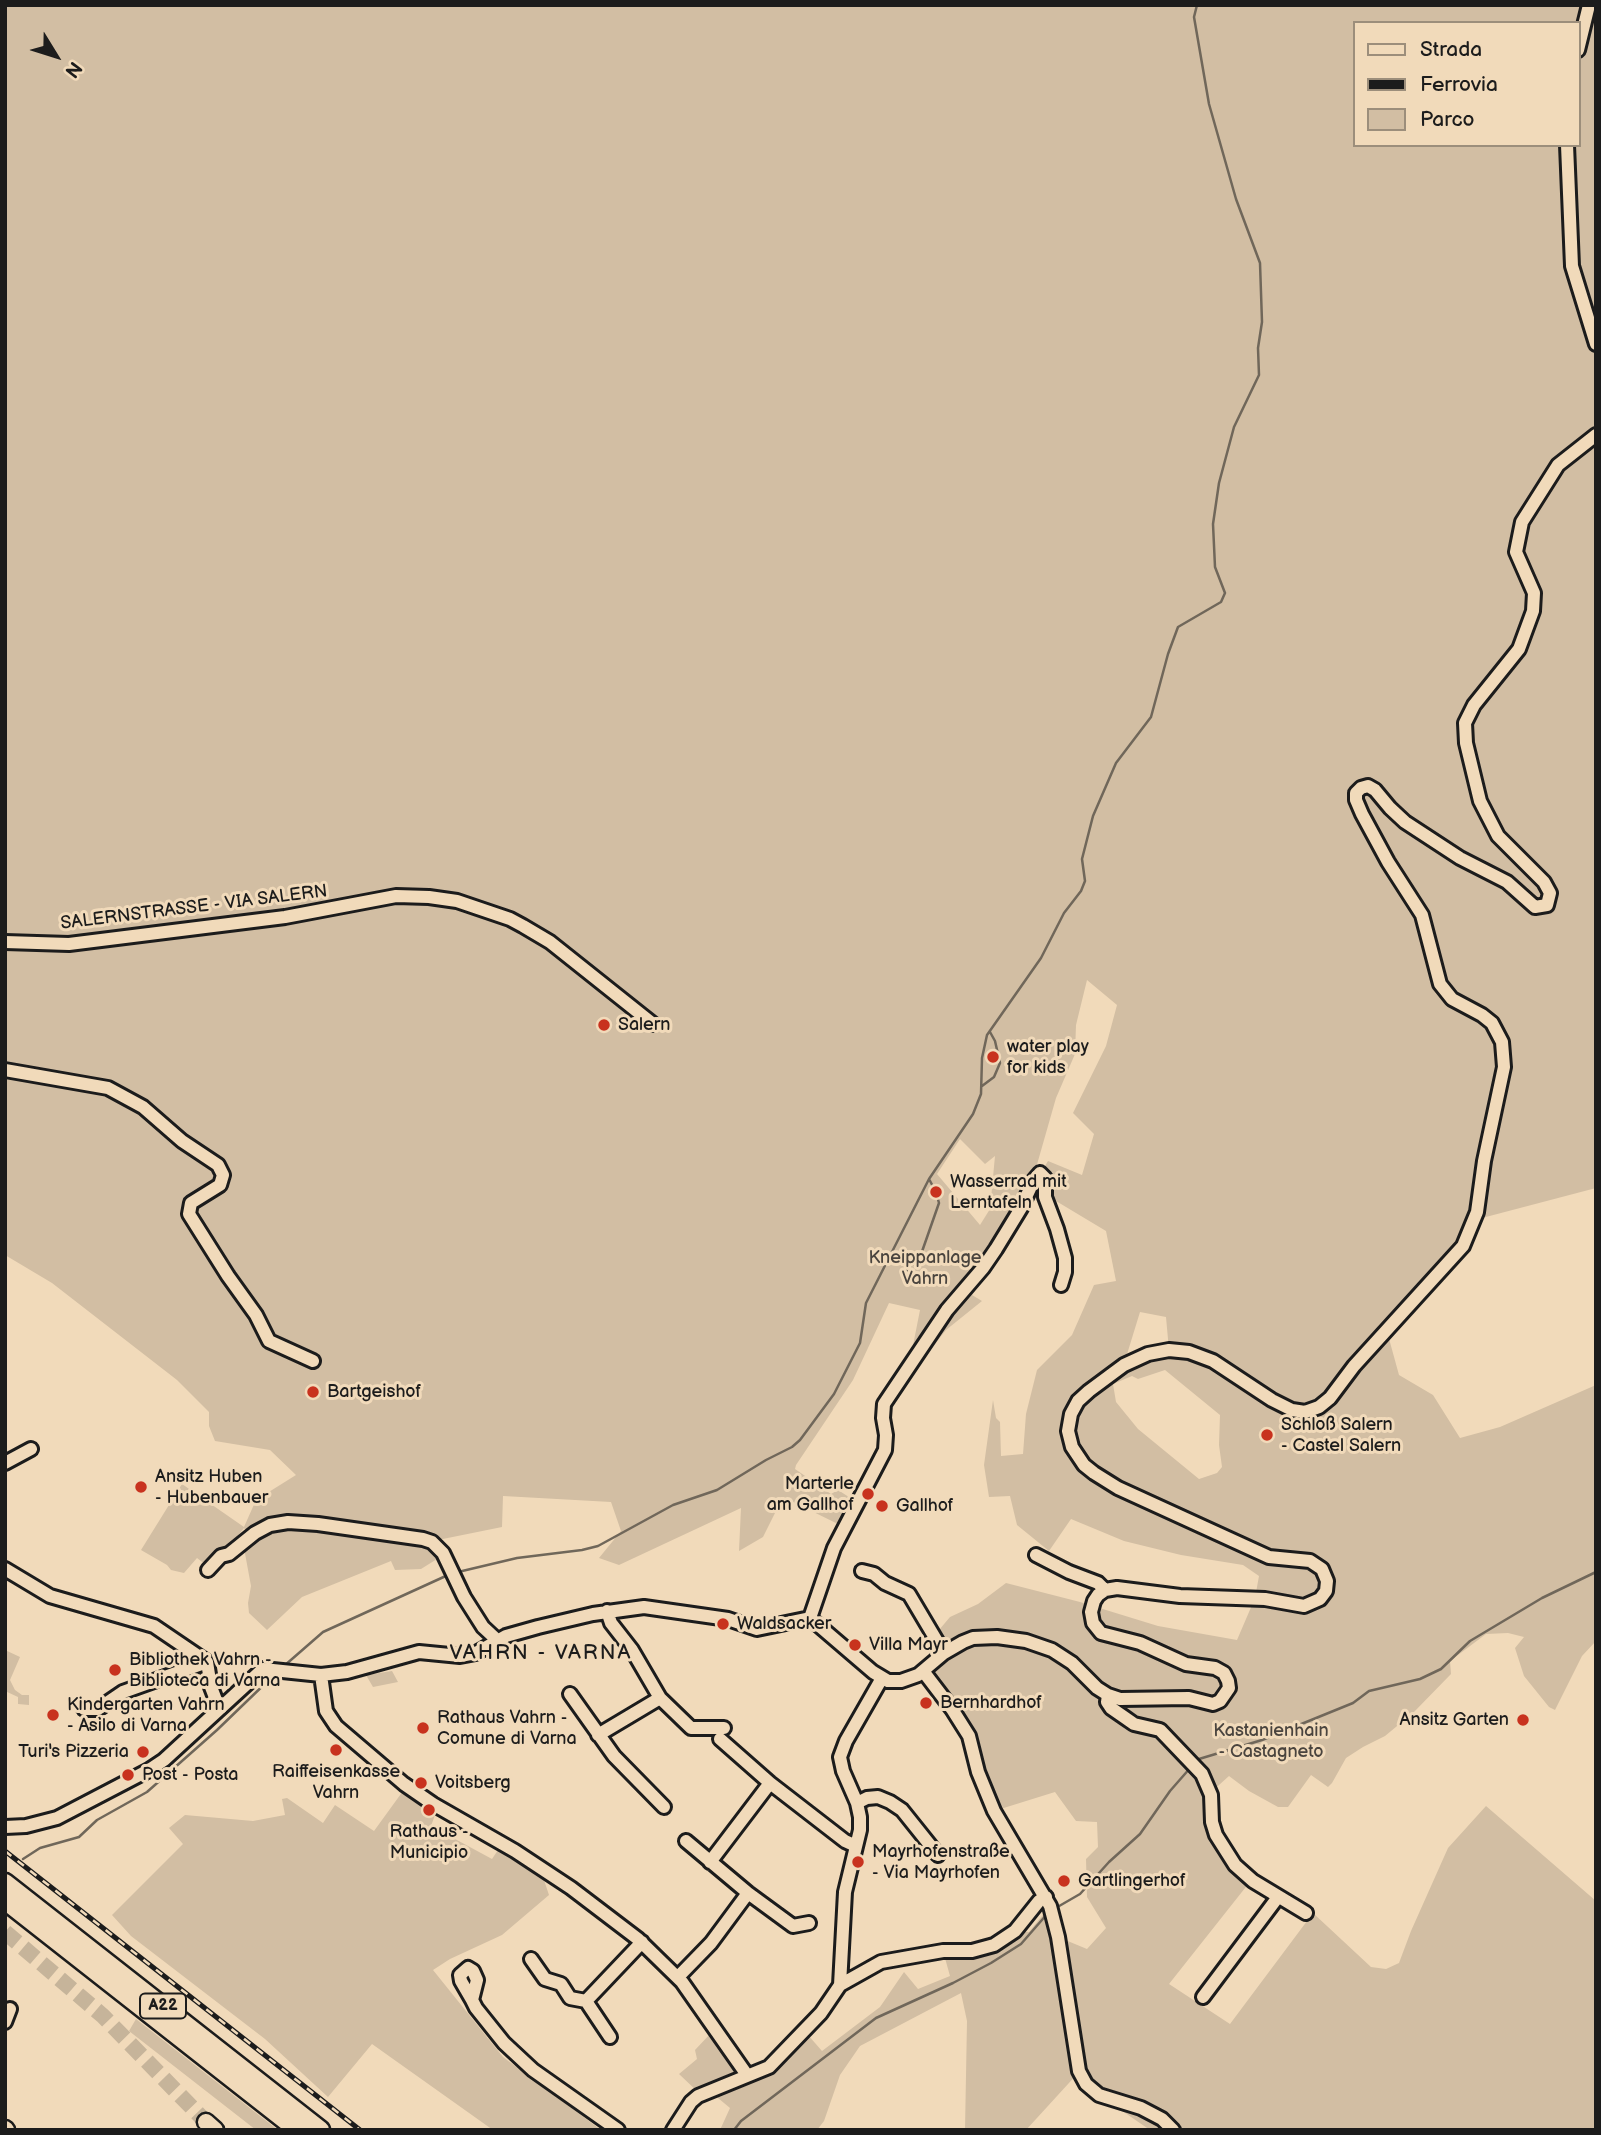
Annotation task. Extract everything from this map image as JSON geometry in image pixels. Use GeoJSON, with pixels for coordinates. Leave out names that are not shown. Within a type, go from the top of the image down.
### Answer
{"type":"FeatureCollection","features":[{"type":"Feature","properties":{"kind":"highway","name":"A22"},"geometry":{"type":"LineString","coordinates":[[5,1883],[320,2130]]}},
{"type":"Feature","properties":{"kind":"highway","name":"A22"},"geometry":{"type":"LineString","coordinates":[[5,1900],[298,2130]]}},
{"type":"Feature","properties":{"kind":"street"},"geometry":{"type":"LineString","coordinates":[[1580,42],[1589,5]]}},
{"type":"Feature","properties":{"kind":"street"},"geometry":{"type":"LineString","coordinates":[[1567,147],[1572,266],[1583,309],[1596,344]]}},
{"type":"Feature","properties":{"kind":"street"},"geometry":{"type":"LineString","coordinates":[[810,1618],[881,1678],[901,1681],[923,1671],[944,1653],[963,1642],[985,1637],[1040,1645],[1072,1663],[1097,1688],[1120,1699],[1189,1698],[1213,1704],[1220,1701],[1229,1688],[1224,1673],[1215,1668],[1186,1664],[1140,1643],[1101,1633],[1093,1623],[1091,1612],[1094,1601],[1105,1590],[1117,1588],[1180,1596],[1265,1599],[1304,1606],[1320,1599],[1326,1591],[1327,1581],[1322,1569],[1310,1560],[1269,1557],[1118,1488],[1094,1474],[1072,1447],[1068,1431],[1071,1414],[1078,1401],[1124,1365],[1148,1353],[1169,1350],[1189,1352],[1213,1361],[1292,1410],[1305,1412],[1319,1408],[1463,1246],[1477,1212],[1484,1161],[1504,1067],[1504,1054],[1498,1032],[1482,1015],[1452,999],[1440,984],[1422,915],[1375,838],[1356,800],[1356,793],[1368,786],[1376,790],[1405,822],[1460,858],[1507,882],[1535,907],[1547,905],[1550,893],[1544,882],[1498,836],[1480,801],[1466,744],[1465,723],[1474,705],[1519,649],[1534,611],[1534,593],[1516,552],[1522,522],[1558,465],[1596,435]]}},
{"type":"Feature","properties":{"kind":"street","name":"SALERNSTRASSE - VIA SALERN"},"geometry":{"type":"LineString","coordinates":[[5,942],[69,944],[285,917],[396,896],[429,897],[457,901],[510,919],[550,942],[653,1024]]}},
{"type":"Feature","properties":{"kind":"street"},"geometry":{"type":"LineString","coordinates":[[5,1070],[108,1088],[143,1107],[182,1141],[218,1165],[223,1175],[220,1185],[191,1203],[189,1214],[256,1315],[269,1341],[313,1362]]}},
{"type":"Feature","properties":{"kind":"street"},"geometry":{"type":"LineString","coordinates":[[810,1618],[834,1548],[885,1450],[884,1404],[947,1310],[996,1249],[1040,1173],[1045,1178],[1045,1197],[1065,1258],[1061,1285]]}},
{"type":"Feature","properties":{"kind":"street"},"geometry":{"type":"LineString","coordinates":[[5,1463],[31,1449]]}},
{"type":"Feature","properties":{"kind":"street"},"geometry":{"type":"LineString","coordinates":[[208,1570],[221,1556],[255,1533],[270,1525],[289,1522],[423,1539],[438,1547],[483,1627],[497,1640]]}},
{"type":"Feature","properties":{"kind":"street"},"geometry":{"type":"LineString","coordinates":[[1036,1555],[1098,1583],[1105,1590]]}},
{"type":"Feature","properties":{"kind":"street"},"geometry":{"type":"LineString","coordinates":[[5,1569],[50,1596],[154,1626],[207,1662],[211,1687],[219,1708]]}},
{"type":"Feature","properties":{"kind":"street"},"geometry":{"type":"LineString","coordinates":[[862,1571],[874,1574],[909,1594],[944,1653]]}},
{"type":"Feature","properties":{"kind":"street"},"geometry":{"type":"LineString","coordinates":[[5,1827],[26,1826],[57,1818],[149,1770],[164,1760],[263,1669],[321,1675],[347,1672],[419,1652],[460,1656],[476,1653],[506,1636],[607,1611],[657,1607],[728,1619],[757,1629],[810,1618]]}},
{"type":"Feature","properties":{"kind":"street"},"geometry":{"type":"LineString","coordinates":[[607,1611],[611,1623],[632,1650],[660,1698],[691,1728],[722,1734],[769,1783],[845,1842],[856,1846]]}},
{"type":"Feature","properties":{"kind":"street"},"geometry":{"type":"LineString","coordinates":[[84,1709],[98,1709],[123,1692],[207,1662]]}},
{"type":"Feature","properties":{"kind":"street"},"geometry":{"type":"LineString","coordinates":[[923,1671],[969,1737],[978,1772],[994,1811],[1050,1906],[1079,2071],[1086,2084],[1099,2095],[1141,2108],[1162,2119],[1173,2130]]}},
{"type":"Feature","properties":{"kind":"street"},"geometry":{"type":"LineString","coordinates":[[321,1675],[324,1705],[330,1719],[367,1755],[433,1804],[515,1851],[571,1888],[642,1942],[678,1977],[747,2075]]}},
{"type":"Feature","properties":{"kind":"street"},"geometry":{"type":"LineString","coordinates":[[673,2130],[698,2095],[764,2070],[783,2054],[831,2001],[840,1985],[845,1892],[860,1830],[857,1804],[840,1757],[881,1678]]}},
{"type":"Feature","properties":{"kind":"street"},"geometry":{"type":"LineString","coordinates":[[570,1693],[614,1756],[664,1807]]}},
{"type":"Feature","properties":{"kind":"street"},"geometry":{"type":"LineString","coordinates":[[1108,1695],[1107,1702],[1111,1708],[1134,1724],[1160,1730],[1208,1784],[1212,1822],[1225,1853],[1253,1881],[1306,1913]]}},
{"type":"Feature","properties":{"kind":"street"},"geometry":{"type":"LineString","coordinates":[[598,1735],[660,1698]]}},
{"type":"Feature","properties":{"kind":"street"},"geometry":{"type":"LineString","coordinates":[[710,1862],[769,1783]]}},
{"type":"Feature","properties":{"kind":"street"},"geometry":{"type":"LineString","coordinates":[[857,1804],[867,1798],[878,1797],[890,1802],[902,1810],[938,1855]]}},
{"type":"Feature","properties":{"kind":"street"},"geometry":{"type":"LineString","coordinates":[[686,1841],[748,1893],[793,1926],[809,1923]]}},
{"type":"Feature","properties":{"kind":"street"},"geometry":{"type":"LineString","coordinates":[[678,1977],[711,1942],[748,1893]]}},
{"type":"Feature","properties":{"kind":"street"},"geometry":{"type":"LineString","coordinates":[[1203,1997],[1278,1897]]}},
{"type":"Feature","properties":{"kind":"street"},"geometry":{"type":"LineString","coordinates":[[840,1985],[881,1962],[943,1951],[972,1951],[994,1945],[1014,1931],[1039,1901],[1050,1906]]}},
{"type":"Feature","properties":{"kind":"street"},"geometry":{"type":"LineString","coordinates":[[531,1959],[545,1979],[561,1984],[570,1998],[586,2001],[642,1942]]}},
{"type":"Feature","properties":{"kind":"street"},"geometry":{"type":"LineString","coordinates":[[472,2000],[504,2043],[533,2070],[618,2130]]}},
{"type":"Feature","properties":{"kind":"street"},"geometry":{"type":"LineString","coordinates":[[586,2001],[610,2037]]}},
{"type":"Feature","properties":{"kind":"street"},"geometry":{"type":"LineString","coordinates":[[5,2022],[10,2009]]}},
{"type":"Feature","properties":{"kind":"green space"},"geometry":{"type":"Polygon","coordinates":[[[5,5],[1596,5],[1596,1188],[1482,1218],[1465,1254],[1388,1335],[1399,1375],[1433,1395],[1460,1438],[1500,1427],[1596,1385],[1596,1641],[1582,1656],[1555,1710],[1549,1707],[1524,1676],[1515,1648],[1524,1637],[1508,1633],[1486,1634],[1450,1661],[1451,1674],[1414,1712],[1385,1736],[1346,1758],[1328,1787],[1311,1775],[1288,1807],[1278,1807],[1229,1776],[1209,1794],[1209,1812],[1249,1883],[1169,1984],[1230,2024],[1313,1913],[1371,1967],[1386,1969],[1399,1963],[1448,1848],[1486,1806],[1596,1901],[1596,2130],[1150,2130],[1099,2095],[1079,2072],[1026,2130],[965,2130],[967,2021],[961,1993],[860,2046],[840,2075],[824,2121],[817,2130],[720,2130],[730,2108],[712,2093],[699,2093],[679,2074],[697,2059],[695,2050],[711,2033],[745,2077],[808,2035],[822,2051],[880,2007],[904,1972],[918,1989],[950,1976],[943,1951],[972,1951],[1015,1931],[1029,1932],[1050,1906],[1058,1937],[1087,1949],[1106,1928],[1087,1897],[1086,1859],[1098,1847],[1097,1822],[1076,1821],[1055,1792],[994,1811],[969,1736],[923,1671],[944,1653],[939,1630],[950,1617],[978,1604],[1006,1583],[1158,1626],[1237,1640],[1255,1598],[1259,1576],[1243,1565],[1181,1555],[1124,1541],[1071,1519],[1049,1551],[1017,1525],[1010,1496],[989,1497],[984,1465],[993,1400],[996,1418],[1000,1422],[1001,1456],[1023,1454],[1026,1414],[1037,1370],[1072,1335],[1094,1285],[1116,1281],[1106,1231],[1056,1201],[1045,1166],[1048,1161],[1082,1175],[1094,1134],[1073,1113],[1106,1046],[1117,1005],[1087,980],[1076,1025],[1075,1054],[1056,1098],[1036,1168],[1009,1236],[972,1295],[982,1301],[946,1330],[906,1381],[920,1310],[889,1303],[853,1380],[796,1465],[795,1469],[831,1494],[838,1490],[852,1499],[842,1526],[783,1497],[763,1537],[739,1551],[741,1508],[619,1565],[599,1558],[621,1531],[611,1502],[503,1496],[502,1527],[428,1542],[439,1554],[437,1559],[421,1569],[395,1570],[391,1561],[302,1597],[267,1630],[249,1613],[251,1586],[244,1548],[253,1539],[244,1528],[226,1551],[214,1554],[206,1565],[197,1558],[184,1573],[171,1570],[141,1550],[182,1484],[244,1527],[256,1500],[296,1475],[270,1450],[215,1441],[209,1426],[209,1412],[177,1380],[52,1283],[5,1255],[5,5]],[[960,1139],[937,1174],[980,1225],[990,1209],[995,1156],[985,1164],[960,1139]],[[1140,1312],[1124,1364],[1169,1350],[1166,1317],[1140,1312]],[[1165,1370],[1138,1379],[1132,1376],[1113,1384],[1116,1402],[1138,1429],[1199,1479],[1217,1473],[1222,1467],[1219,1445],[1220,1415],[1165,1370]]]}},
{"type":"Feature","properties":{"kind":"green space"},"geometry":{"type":"Polygon","coordinates":[[[5,1650],[20,1657],[10,1680],[15,1690],[22,1695],[29,1695],[29,1705],[18,1704],[18,1697],[5,1691],[5,1650]]]}},
{"type":"Feature","properties":{"kind":"green space"},"geometry":{"type":"Polygon","coordinates":[[[392,1671],[398,1682],[373,1687],[366,1675],[392,1671]]]}},
{"type":"Feature","properties":{"kind":"green space"},"geometry":{"type":"Polygon","coordinates":[[[403,1791],[435,1815],[431,1826],[492,1859],[498,1850],[544,1880],[549,1895],[502,1935],[450,1959],[433,1970],[503,2057],[601,2130],[493,2130],[372,2044],[328,2097],[265,2039],[131,1936],[112,1915],[183,1844],[169,1828],[185,1815],[253,1821],[285,1815],[282,1799],[287,1798],[323,1823],[335,1805],[374,1831],[403,1791]]]}},
{"type":"Feature","properties":{"kind":"green space"},"geometry":{"type":"Polygon","coordinates":[[[136,2019],[278,2130],[256,2130],[129,2031],[136,2019]]]}},
{"type":"Feature","properties":{"kind":"waterway"},"geometry":{"type":"LineString","coordinates":[[458,1572],[517,1558],[598,1546],[673,1505],[717,1490],[800,1440],[834,1394],[860,1343],[866,1303],[929,1179],[973,1114],[981,1094],[982,1058],[987,1035],[1041,958],[1064,913],[1081,891],[1085,881],[1082,859],[1093,816],[1116,763],[1151,717],[1178,627],[1221,602],[1225,593],[1215,567],[1213,524],[1219,483],[1234,427],[1259,375],[1258,348],[1262,322],[1260,263],[1236,199],[1209,104],[1194,17],[1197,5]]}},
{"type":"Feature","properties":{"kind":"waterway"},"geometry":{"type":"LineString","coordinates":[[982,1086],[994,1077],[1000,1063],[990,1032]]}},
{"type":"Feature","properties":{"kind":"waterway"},"geometry":{"type":"LineString","coordinates":[[918,1263],[939,1203],[929,1179]]}},
{"type":"Feature","properties":{"kind":"waterway"},"geometry":{"type":"LineString","coordinates":[[889,1260],[904,1260],[908,1273],[911,1273]]}},
{"type":"Feature","properties":{"kind":"waterway"},"geometry":{"type":"LineString","coordinates":[[1196,1762],[1262,1740],[1353,1703],[1369,1691],[1420,1679],[1441,1669],[1470,1641],[1542,1598],[1596,1572]]}},
{"type":"Feature","properties":{"kind":"waterway"},"geometry":{"type":"LineString","coordinates":[[284,1666],[323,1632],[448,1575]]}},
{"type":"Feature","properties":{"kind":"waterway"},"geometry":{"type":"LineString","coordinates":[[23,1859],[40,1848],[79,1837],[97,1820],[147,1792],[274,1675]]}},
{"type":"Feature","properties":{"kind":"waterway"},"geometry":{"type":"LineString","coordinates":[[1054,1909],[1080,1894],[1109,1862],[1140,1834],[1170,1791],[1191,1767]]}},
{"type":"Feature","properties":{"kind":"waterway"},"geometry":{"type":"LineString","coordinates":[[734,2130],[741,2121],[876,2018],[991,1963],[1021,1944],[1048,1913]]}},
{"type":"Feature","properties":{"kind":"tunnel"},"geometry":{"type":"LineString","coordinates":[[5,1932],[103,2016],[206,2122]]}},
{"type":"Feature","properties":{"kind":"railway"},"geometry":{"type":"LineString","coordinates":[[5,1851],[360,2130]]}},
{"type":"Feature","properties":{"kind":"place","name":"Salern"},"geometry":{"type":"Point","coordinates":[604,1025]}},
{"type":"Feature","properties":{"kind":"place","name":"water play for kids"},"geometry":{"type":"Point","coordinates":[993,1057]}},
{"type":"Feature","properties":{"kind":"place","name":"Wasserrad mit Lerntafeln"},"geometry":{"type":"Point","coordinates":[936,1192]}},
{"type":"Feature","properties":{"kind":"place","name":"Bartgeishof"},"geometry":{"type":"Point","coordinates":[313,1392]}},
{"type":"Feature","properties":{"kind":"place","name":"Schloß Salern - Castel Salern"},"geometry":{"type":"Point","coordinates":[1267,1435]}},
{"type":"Feature","properties":{"kind":"place","name":"Ansitz Huben - Hubenbauer"},"geometry":{"type":"Point","coordinates":[141,1487]}},
{"type":"Feature","properties":{"kind":"place","name":"Marterle am Gallhof"},"geometry":{"type":"Point","coordinates":[868,1494]}},
{"type":"Feature","properties":{"kind":"place","name":"Gallhof"},"geometry":{"type":"Point","coordinates":[882,1506]}},
{"type":"Feature","properties":{"kind":"place","name":"Waldsacker"},"geometry":{"type":"Point","coordinates":[723,1624]}},
{"type":"Feature","properties":{"kind":"place","name":"Villa Mayr"},"geometry":{"type":"Point","coordinates":[855,1645]}},
{"type":"Feature","properties":{"kind":"place","name":"Bibliothek Vahrn - Biblioteca di Varna"},"geometry":{"type":"Point","coordinates":[115,1670]}},
{"type":"Feature","properties":{"kind":"place","name":"Bernhardhof"},"geometry":{"type":"Point","coordinates":[926,1703]}},
{"type":"Feature","properties":{"kind":"place","name":"Kindergarten Vahrn - Asilo di Varna"},"geometry":{"type":"Point","coordinates":[53,1715]}},
{"type":"Feature","properties":{"kind":"place","name":"Ansitz Garten"},"geometry":{"type":"Point","coordinates":[1523,1720]}},
{"type":"Feature","properties":{"kind":"place","name":"Rathaus Vahrn - Comune di Varna"},"geometry":{"type":"Point","coordinates":[423,1728]}},
{"type":"Feature","properties":{"kind":"place","name":"Raiffeisenkasse Vahrn"},"geometry":{"type":"Point","coordinates":[336,1750]}},
{"type":"Feature","properties":{"kind":"place","name":"Turi's Pizzeria"},"geometry":{"type":"Point","coordinates":[143,1752]}},
{"type":"Feature","properties":{"kind":"place","name":"Post - Posta"},"geometry":{"type":"Point","coordinates":[128,1775]}},
{"type":"Feature","properties":{"kind":"place","name":"Voitsberg"},"geometry":{"type":"Point","coordinates":[421,1783]}},
{"type":"Feature","properties":{"kind":"place","name":"Rathaus - Municipio"},"geometry":{"type":"Point","coordinates":[429,1810]}},
{"type":"Feature","properties":{"kind":"place","name":"Mayrhofenstraße - Via Mayrhofen"},"geometry":{"type":"Point","coordinates":[858,1862]}},
{"type":"Feature","properties":{"kind":"place","name":"Gartlingerhof"},"geometry":{"type":"Point","coordinates":[1064,1881]}},
{"type":"Feature","properties":{"kind":"district","name":"VAHRN - VARNA"},"geometry":{"type":"Point","coordinates":[541,1654]}},
{"type":"Feature","properties":{"kind":"park label","name":"Kneippanlage Vahrn"},"geometry":{"type":"Point","coordinates":[925,1268]}},
{"type":"Feature","properties":{"kind":"park label","name":"Kastanienhain - Castagneto"},"geometry":{"type":"Point","coordinates":[1271,1741]}}]}
